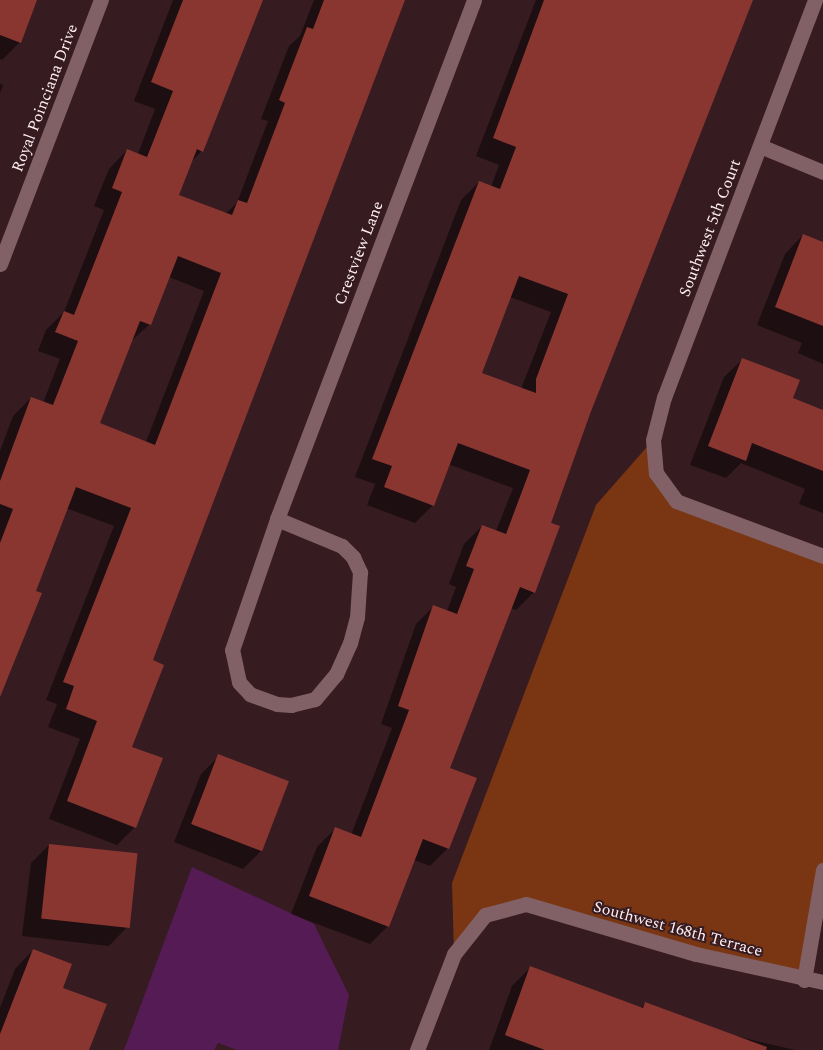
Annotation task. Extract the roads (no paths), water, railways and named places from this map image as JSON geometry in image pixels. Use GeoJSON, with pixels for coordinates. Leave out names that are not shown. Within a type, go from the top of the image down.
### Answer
{"type":"FeatureCollection","features":[{"type":"Feature","properties":{"kind":"street","name":"Royal Poinciana Drive"},"geometry":{"type":"LineString","coordinates":[[0,264],[101,0]]}},
{"type":"Feature","properties":{"kind":"street","name":"Crestview Lane"},"geometry":{"type":"LineString","coordinates":[[277,519],[342,546],[353,557],[360,572],[357,617],[350,643],[336,674],[315,699],[291,705],[277,704],[250,694],[239,682],[232,650],[277,519],[474,0]]}},
{"type":"Feature","properties":{"kind":"street","name":"Southwest 5th Court"},"geometry":{"type":"LineString","coordinates":[[815,0],[664,397],[653,440],[656,473],[676,500],[823,556]]}},
{"type":"Feature","properties":{"kind":"street"},"geometry":{"type":"LineString","coordinates":[[760,146],[823,172]]}},
{"type":"Feature","properties":{"kind":"street"},"geometry":{"type":"LineString","coordinates":[[804,980],[823,870]]}},
{"type":"Feature","properties":{"kind":"street","name":"Southwest 168th Terrace"},"geometry":{"type":"LineString","coordinates":[[417,1050],[454,954],[485,915],[526,904],[696,954],[804,980],[823,982]]}}]}
